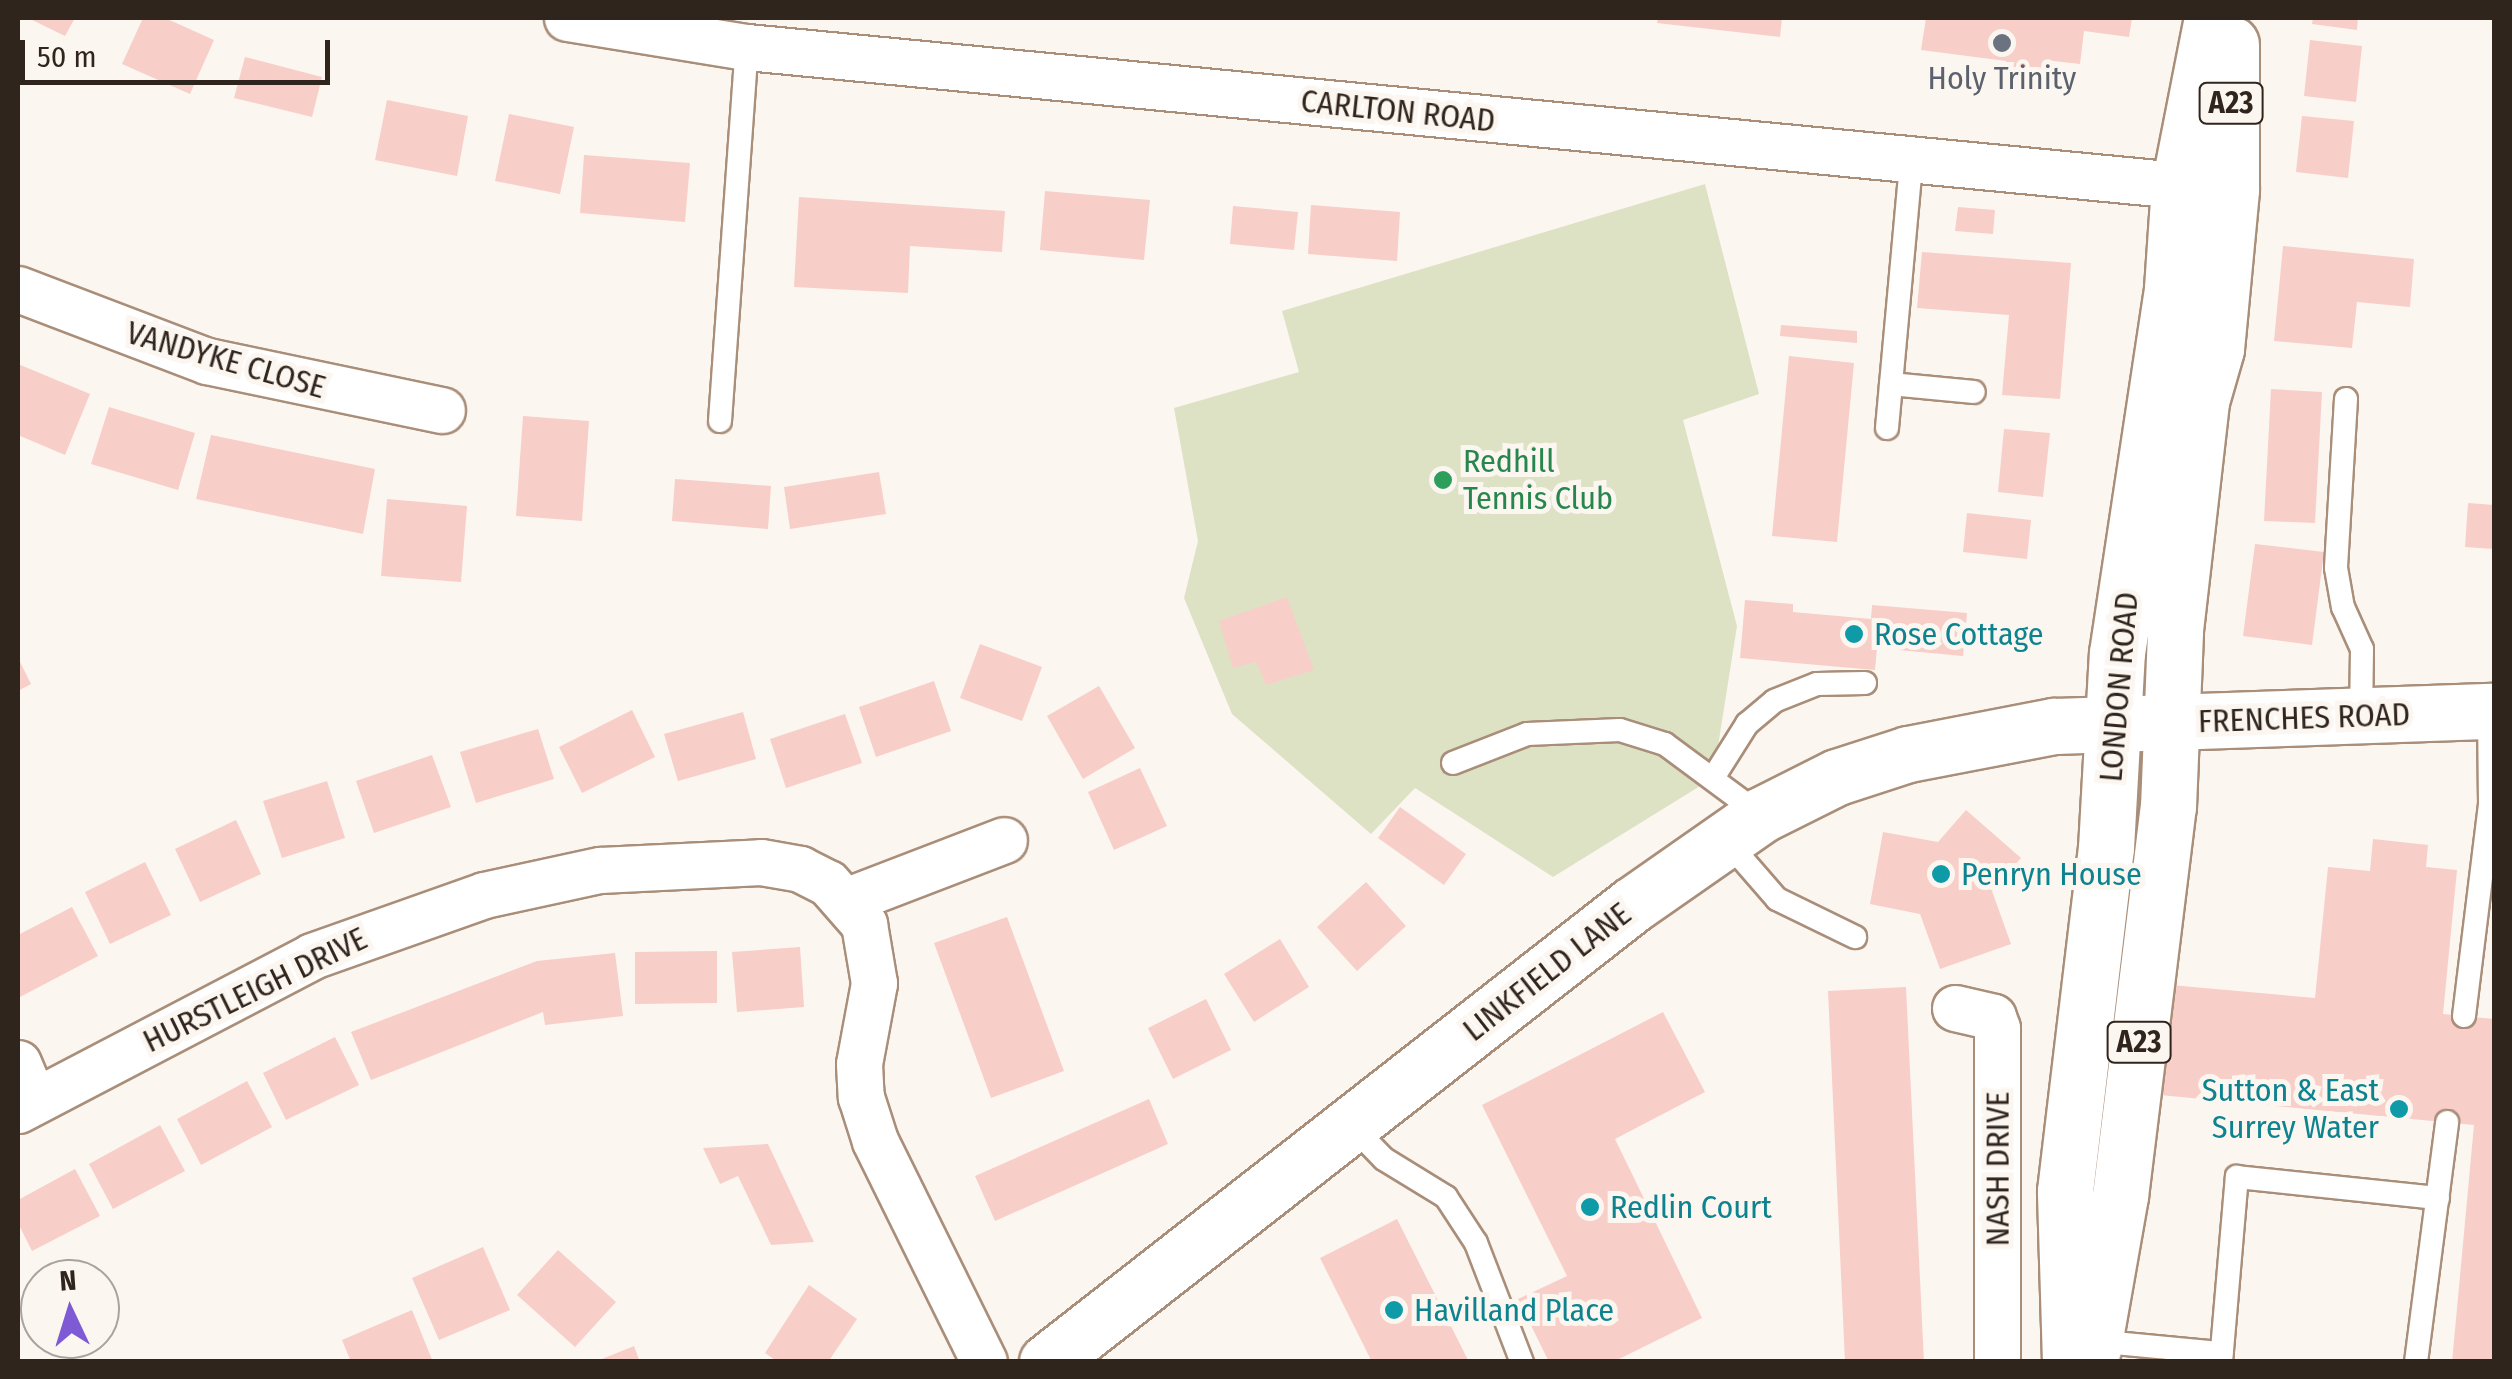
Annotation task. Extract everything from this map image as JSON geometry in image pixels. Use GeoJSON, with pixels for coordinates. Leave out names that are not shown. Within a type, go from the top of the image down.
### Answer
{"type":"FeatureCollection","features":[{"type":"Feature","properties":{"kind":"main road","name":"LONDON ROAD"},"geometry":{"type":"LineString","coordinates":[[2085,1355],[2120,1196],[2168,807],[2175,630],[2201,401],[2216,349],[2205,188],[2212,18]]}},
{"type":"Feature","properties":{"kind":"main road","name":"LONDON ROAD"},"geometry":{"type":"LineString","coordinates":[[2085,1355],[2065,1192],[2106,848],[2117,653],[2172,288],[2205,188],[2232,18]]}},
{"type":"Feature","properties":{"kind":"main road","name":"FRENCHES ROAD"},"geometry":{"type":"LineString","coordinates":[[2114,722],[2361,718],[2492,711]]}},
{"type":"Feature","properties":{"kind":"main road","name":"LINKFIELD LANE"},"geometry":{"type":"LineString","coordinates":[[1047,1362],[1743,827],[1836,777],[1908,754],[2054,726],[2114,722]]}},
{"type":"Feature","properties":{"kind":"street","name":"CARLTON ROAD"},"geometry":{"type":"LineString","coordinates":[[567,18],[747,47],[2205,188]]}},
{"type":"Feature","properties":{"kind":"street","name":"VANDYKE CLOSE"},"geometry":{"type":"LineString","coordinates":[[18,289],[207,361],[442,410]]}},
{"type":"Feature","properties":{"kind":"street"},"geometry":{"type":"LineString","coordinates":[[984,1362],[875,1141],[861,1097],[872,953],[848,900],[1004,840]]}},
{"type":"Feature","properties":{"kind":"street","name":"HURSTLEIGH DRIVE"},"geometry":{"type":"LineString","coordinates":[[23,1091],[312,956],[541,878],[761,862],[800,869],[848,900]]}},
{"type":"Feature","properties":{"kind":"street","name":"NASH DRIVE"},"geometry":{"type":"LineString","coordinates":[[1955,1008],[1993,1018],[1997,1028],[1997,1362]]}},
{"type":"Feature","properties":{"kind":"lane"},"geometry":{"type":"LineString","coordinates":[[720,420],[747,47]]}},
{"type":"Feature","properties":{"kind":"lane"},"geometry":{"type":"LineString","coordinates":[[1887,428],[1911,162]]}},
{"type":"Feature","properties":{"kind":"lane"},"geometry":{"type":"LineString","coordinates":[[1891,384],[1974,392]]}},
{"type":"Feature","properties":{"kind":"lane"},"geometry":{"type":"LineString","coordinates":[[2346,399],[2336,568],[2343,607],[2362,649],[2361,718]]}},
{"type":"Feature","properties":{"kind":"lane"},"geometry":{"type":"LineString","coordinates":[[1712,778],[1747,724],[1774,701],[1818,684],[1865,684]]}},
{"type":"Feature","properties":{"kind":"lane"},"geometry":{"type":"LineString","coordinates":[[2464,1016],[2490,805],[2492,711]]}},
{"type":"Feature","properties":{"kind":"lane"},"geometry":{"type":"LineString","coordinates":[[1453,763],[1527,734],[1582,728],[1666,744],[1712,778],[1798,915],[1855,937]]}},
{"type":"Feature","properties":{"kind":"lane"},"geometry":{"type":"LineString","coordinates":[[2416,1362],[2447,1122]]}},
{"type":"Feature","properties":{"kind":"lane"},"geometry":{"type":"LineString","coordinates":[[1351,1125],[1384,1159],[1446,1197],[1476,1243],[1522,1362]]}},
{"type":"Feature","properties":{"kind":"lane"},"geometry":{"type":"LineString","coordinates":[[2085,1355],[2221,1357],[2237,1176],[2438,1198]]}},
{"type":"Feature","properties":{"kind":"green space","name":"Redhill Tennis Club"},"geometry":{"type":"Polygon","coordinates":[[[1705,184],[1759,394],[1683,420],[1737,626],[1713,778],[1553,877],[1415,788],[1371,834],[1232,714],[1184,598],[1198,541],[1174,408],[1299,372],[1282,311],[1705,184]]]}},
{"type":"Feature","properties":{"kind":"building"},"geometry":{"type":"Polygon","coordinates":[[[28,18],[75,18],[65,36],[28,18]]]}},
{"type":"Feature","properties":{"kind":"building"},"geometry":{"type":"Polygon","coordinates":[[[143,18],[165,18],[214,40],[190,94],[122,64],[143,18]]]}},
{"type":"Feature","properties":{"kind":"building"},"geometry":{"type":"Polygon","coordinates":[[[1658,18],[1782,18],[1780,37],[1657,23],[1658,18]]]}},
{"type":"Feature","properties":{"kind":"building","name":"Holy Trinity"},"geometry":{"type":"Polygon","coordinates":[[[1926,18],[2132,18],[2129,37],[2084,31],[2080,64],[2045,60],[2043,77],[2005,72],[2006,61],[1921,50],[1926,18]]]}},
{"type":"Feature","properties":{"kind":"building"},"geometry":{"type":"Polygon","coordinates":[[[2313,18],[2358,18],[2357,30],[2312,24],[2313,18]]]}},
{"type":"Feature","properties":{"kind":"building"},"geometry":{"type":"Polygon","coordinates":[[[2310,40],[2362,46],[2356,102],[2304,96],[2310,40]]]}},
{"type":"Feature","properties":{"kind":"building"},"geometry":{"type":"Polygon","coordinates":[[[245,57],[322,77],[312,117],[234,98],[245,57]]]}},
{"type":"Feature","properties":{"kind":"building"},"geometry":{"type":"Polygon","coordinates":[[[387,100],[468,116],[457,176],[375,160],[387,100]]]}},
{"type":"Feature","properties":{"kind":"building"},"geometry":{"type":"Polygon","coordinates":[[[509,114],[574,127],[560,194],[495,181],[509,114]]]}},
{"type":"Feature","properties":{"kind":"building"},"geometry":{"type":"Polygon","coordinates":[[[2302,116],[2354,121],[2348,178],[2296,172],[2302,116]]]}},
{"type":"Feature","properties":{"kind":"building"},"geometry":{"type":"Polygon","coordinates":[[[584,155],[690,163],[685,222],[580,213],[584,155]]]}},
{"type":"Feature","properties":{"kind":"building"},"geometry":{"type":"Polygon","coordinates":[[[1045,191],[1150,200],[1144,260],[1040,250],[1045,191]]]}},
{"type":"Feature","properties":{"kind":"building"},"geometry":{"type":"Polygon","coordinates":[[[799,197],[1005,211],[1002,252],[910,246],[908,293],[794,287],[799,197]]]}},
{"type":"Feature","properties":{"kind":"building"},"geometry":{"type":"Polygon","coordinates":[[[1311,205],[1400,212],[1397,261],[1308,254],[1311,205]]]}},
{"type":"Feature","properties":{"kind":"building"},"geometry":{"type":"Polygon","coordinates":[[[1233,206],[1298,212],[1294,250],[1230,244],[1233,206]]]}},
{"type":"Feature","properties":{"kind":"building"},"geometry":{"type":"Polygon","coordinates":[[[1958,207],[1995,210],[1993,234],[1955,231],[1958,207]]]}},
{"type":"Feature","properties":{"kind":"building"},"geometry":{"type":"Polygon","coordinates":[[[2283,246],[2414,259],[2410,307],[2357,302],[2352,348],[2274,341],[2283,246]]]}},
{"type":"Feature","properties":{"kind":"building"},"geometry":{"type":"Polygon","coordinates":[[[1922,252],[2071,263],[2060,399],[2002,395],[2009,315],[1917,308],[1922,252]]]}},
{"type":"Feature","properties":{"kind":"building"},"geometry":{"type":"Polygon","coordinates":[[[1781,325],[1857,331],[1857,343],[1780,336],[1781,325]]]}},
{"type":"Feature","properties":{"kind":"building"},"geometry":{"type":"Polygon","coordinates":[[[1789,356],[1854,363],[1837,542],[1772,536],[1789,356]]]}},
{"type":"Feature","properties":{"kind":"building"},"geometry":{"type":"Polygon","coordinates":[[[18,364],[90,394],[65,455],[18,435],[18,364]]]}},
{"type":"Feature","properties":{"kind":"building"},"geometry":{"type":"Polygon","coordinates":[[[2271,389],[2322,392],[2315,523],[2264,521],[2271,389]]]}},
{"type":"Feature","properties":{"kind":"building"},"geometry":{"type":"Polygon","coordinates":[[[109,407],[195,433],[178,490],[91,464],[109,407]]]}},
{"type":"Feature","properties":{"kind":"building"},"geometry":{"type":"Polygon","coordinates":[[[523,416],[589,421],[582,521],[516,516],[523,416]]]}},
{"type":"Feature","properties":{"kind":"building"},"geometry":{"type":"Polygon","coordinates":[[[2004,429],[2050,433],[2043,497],[1998,492],[2004,429]]]}},
{"type":"Feature","properties":{"kind":"building"},"geometry":{"type":"Polygon","coordinates":[[[211,435],[375,469],[363,534],[196,499],[211,435]]]}},
{"type":"Feature","properties":{"kind":"building"},"geometry":{"type":"Polygon","coordinates":[[[879,472],[886,514],[790,529],[784,487],[879,472]]]}},
{"type":"Feature","properties":{"kind":"building"},"geometry":{"type":"Polygon","coordinates":[[[675,479],[771,486],[768,529],[672,521],[675,479]]]}},
{"type":"Feature","properties":{"kind":"building"},"geometry":{"type":"Polygon","coordinates":[[[387,499],[467,506],[461,582],[381,576],[387,499]]]}},
{"type":"Feature","properties":{"kind":"building"},"geometry":{"type":"Polygon","coordinates":[[[2468,503],[2494,505],[2494,549],[2465,547],[2468,503]]]}},
{"type":"Feature","properties":{"kind":"building"},"geometry":{"type":"Polygon","coordinates":[[[1967,513],[2031,520],[2027,559],[1963,552],[1967,513]]]}},
{"type":"Feature","properties":{"kind":"building"},"geometry":{"type":"Polygon","coordinates":[[[2255,544],[2324,552],[2312,645],[2243,636],[2255,544]]]}},
{"type":"Feature","properties":{"kind":"building"},"geometry":{"type":"Polygon","coordinates":[[[1287,597],[1314,670],[1266,685],[1256,662],[1233,668],[1219,621],[1287,597]]]}},
{"type":"Feature","properties":{"kind":"building","name":"Rose Cottage"},"geometry":{"type":"Polygon","coordinates":[[[1745,600],[1793,604],[1793,612],[1871,619],[1872,605],[1967,613],[1963,656],[1877,648],[1875,670],[1740,658],[1745,600]]]}},
{"type":"Feature","properties":{"kind":"building"},"geometry":{"type":"Polygon","coordinates":[[[980,644],[1042,667],[1022,721],[960,698],[980,644]]]}},
{"type":"Feature","properties":{"kind":"building"},"geometry":{"type":"Polygon","coordinates":[[[18,658],[31,684],[18,691],[18,658]]]}},
{"type":"Feature","properties":{"kind":"building"},"geometry":{"type":"Polygon","coordinates":[[[934,681],[951,731],[876,757],[859,707],[934,681]]]}},
{"type":"Feature","properties":{"kind":"building"},"geometry":{"type":"Polygon","coordinates":[[[1099,686],[1135,748],[1083,779],[1047,716],[1099,686]]]}},
{"type":"Feature","properties":{"kind":"building"},"geometry":{"type":"Polygon","coordinates":[[[632,710],[655,757],[582,793],[559,747],[632,710]]]}},
{"type":"Feature","properties":{"kind":"building"},"geometry":{"type":"Polygon","coordinates":[[[743,712],[756,759],[678,781],[664,734],[743,712]]]}},
{"type":"Feature","properties":{"kind":"building"},"geometry":{"type":"Polygon","coordinates":[[[845,714],[862,763],[786,788],[770,739],[845,714]]]}},
{"type":"Feature","properties":{"kind":"building"},"geometry":{"type":"Polygon","coordinates":[[[538,729],[554,779],[476,803],[460,752],[538,729]]]}},
{"type":"Feature","properties":{"kind":"building"},"geometry":{"type":"Polygon","coordinates":[[[432,755],[451,807],[374,833],[356,781],[432,755]]]}},
{"type":"Feature","properties":{"kind":"building"},"geometry":{"type":"Polygon","coordinates":[[[1140,768],[1167,826],[1114,850],[1088,792],[1140,768]]]}},
{"type":"Feature","properties":{"kind":"building"},"geometry":{"type":"Polygon","coordinates":[[[327,781],[345,838],[282,858],[263,801],[327,781]]]}},
{"type":"Feature","properties":{"kind":"building"},"geometry":{"type":"Polygon","coordinates":[[[1400,807],[1466,854],[1444,885],[1378,838],[1400,807]]]}},
{"type":"Feature","properties":{"kind":"building","name":"Penryn House"},"geometry":{"type":"Polygon","coordinates":[[[1966,810],[2021,858],[1992,891],[2011,944],[1940,969],[1920,914],[1870,904],[1883,832],[1938,842],[1966,810]]]}},
{"type":"Feature","properties":{"kind":"building"},"geometry":{"type":"Polygon","coordinates":[[[236,820],[261,874],[200,902],[175,849],[236,820]]]}},
{"type":"Feature","properties":{"kind":"building","name":"Sutton & East Surrey Water"},"geometry":{"type":"Polygon","coordinates":[[[2373,839],[2428,845],[2426,867],[2457,870],[2443,1014],[2494,1019],[2494,1362],[2452,1362],[2474,1125],[2160,1095],[2171,985],[2315,998],[2328,867],[2370,871],[2373,839]]]}},
{"type":"Feature","properties":{"kind":"building"},"geometry":{"type":"Polygon","coordinates":[[[145,862],[171,915],[110,944],[85,892],[145,862]]]}},
{"type":"Feature","properties":{"kind":"building"},"geometry":{"type":"Polygon","coordinates":[[[1366,882],[1406,926],[1357,971],[1317,927],[1366,882]]]}},
{"type":"Feature","properties":{"kind":"building"},"geometry":{"type":"Polygon","coordinates":[[[72,907],[98,956],[20,997],[18,935],[72,907]]]}},
{"type":"Feature","properties":{"kind":"building"},"geometry":{"type":"Polygon","coordinates":[[[1007,917],[1064,1071],[991,1098],[934,943],[1007,917]]]}},
{"type":"Feature","properties":{"kind":"building"},"geometry":{"type":"Polygon","coordinates":[[[1280,939],[1309,987],[1254,1022],[1224,974],[1280,939]]]}},
{"type":"Feature","properties":{"kind":"building"},"geometry":{"type":"Polygon","coordinates":[[[800,947],[804,1007],[737,1012],[732,952],[800,947]]]}},
{"type":"Feature","properties":{"kind":"building"},"geometry":{"type":"Polygon","coordinates":[[[717,951],[717,1003],[635,1004],[635,952],[717,951]]]}},
{"type":"Feature","properties":{"kind":"building"},"geometry":{"type":"Polygon","coordinates":[[[615,953],[623,1016],[545,1025],[543,1012],[371,1080],[351,1032],[537,961],[615,953]]]}},
{"type":"Feature","properties":{"kind":"building"},"geometry":{"type":"Polygon","coordinates":[[[1906,987],[1924,1362],[1845,1362],[1828,991],[1906,987]]]}},
{"type":"Feature","properties":{"kind":"building"},"geometry":{"type":"Polygon","coordinates":[[[1206,999],[1231,1050],[1173,1079],[1148,1028],[1206,999]]]}},
{"type":"Feature","properties":{"kind":"building","name":"Redlin Court"},"geometry":{"type":"Polygon","coordinates":[[[1663,1012],[1705,1092],[1615,1139],[1702,1318],[1613,1362],[1549,1362],[1518,1299],[1567,1276],[1482,1105],[1663,1012]]]}},
{"type":"Feature","properties":{"kind":"building"},"geometry":{"type":"Polygon","coordinates":[[[335,1037],[359,1085],[286,1120],[263,1073],[335,1037]]]}},
{"type":"Feature","properties":{"kind":"building"},"geometry":{"type":"Polygon","coordinates":[[[247,1081],[272,1127],[201,1165],[177,1119],[247,1081]]]}},
{"type":"Feature","properties":{"kind":"building"},"geometry":{"type":"Polygon","coordinates":[[[1149,1099],[1168,1144],[995,1221],[975,1176],[1149,1099]]]}},
{"type":"Feature","properties":{"kind":"building"},"geometry":{"type":"Polygon","coordinates":[[[160,1125],[185,1171],[113,1209],[89,1164],[160,1125]]]}},
{"type":"Feature","properties":{"kind":"building"},"geometry":{"type":"Polygon","coordinates":[[[768,1144],[814,1242],[771,1245],[738,1176],[720,1184],[703,1148],[768,1144]]]}},
{"type":"Feature","properties":{"kind":"building"},"geometry":{"type":"Polygon","coordinates":[[[75,1169],[100,1216],[32,1251],[18,1223],[18,1200],[75,1169]]]}},
{"type":"Feature","properties":{"kind":"building","name":"Havilland Place"},"geometry":{"type":"Polygon","coordinates":[[[1397,1219],[1469,1362],[1372,1362],[1320,1258],[1397,1219]]]}},
{"type":"Feature","properties":{"kind":"building"},"geometry":{"type":"Polygon","coordinates":[[[483,1247],[510,1310],[439,1340],[412,1278],[483,1247]]]}},
{"type":"Feature","properties":{"kind":"building"},"geometry":{"type":"Polygon","coordinates":[[[558,1250],[616,1302],[575,1347],[517,1295],[558,1250]]]}},
{"type":"Feature","properties":{"kind":"building"},"geometry":{"type":"Polygon","coordinates":[[[809,1285],[857,1319],[828,1362],[778,1362],[765,1353],[809,1285]]]}},
{"type":"Feature","properties":{"kind":"building"},"geometry":{"type":"Polygon","coordinates":[[[412,1310],[433,1362],[351,1362],[342,1340],[412,1310]]]}},
{"type":"Feature","properties":{"kind":"building"},"geometry":{"type":"Polygon","coordinates":[[[634,1346],[640,1362],[597,1362],[597,1361],[634,1346]]]}},
{"type":"Feature","properties":{"kind":"place","name":"Holy Trinity"},"geometry":{"type":"Point","coordinates":[2002,43]}},
{"type":"Feature","properties":{"kind":"place","name":"Redhill Tennis Club"},"geometry":{"type":"Point","coordinates":[1443,480]}},
{"type":"Feature","properties":{"kind":"place","name":"Rose Cottage"},"geometry":{"type":"Point","coordinates":[1854,634]}},
{"type":"Feature","properties":{"kind":"place","name":"Penryn House"},"geometry":{"type":"Point","coordinates":[1941,874]}},
{"type":"Feature","properties":{"kind":"place","name":"Sutton & East Surrey Water"},"geometry":{"type":"Point","coordinates":[2399,1109]}},
{"type":"Feature","properties":{"kind":"place","name":"Redlin Court"},"geometry":{"type":"Point","coordinates":[1590,1207]}},
{"type":"Feature","properties":{"kind":"place","name":"Havilland Place"},"geometry":{"type":"Point","coordinates":[1394,1310]}}]}
